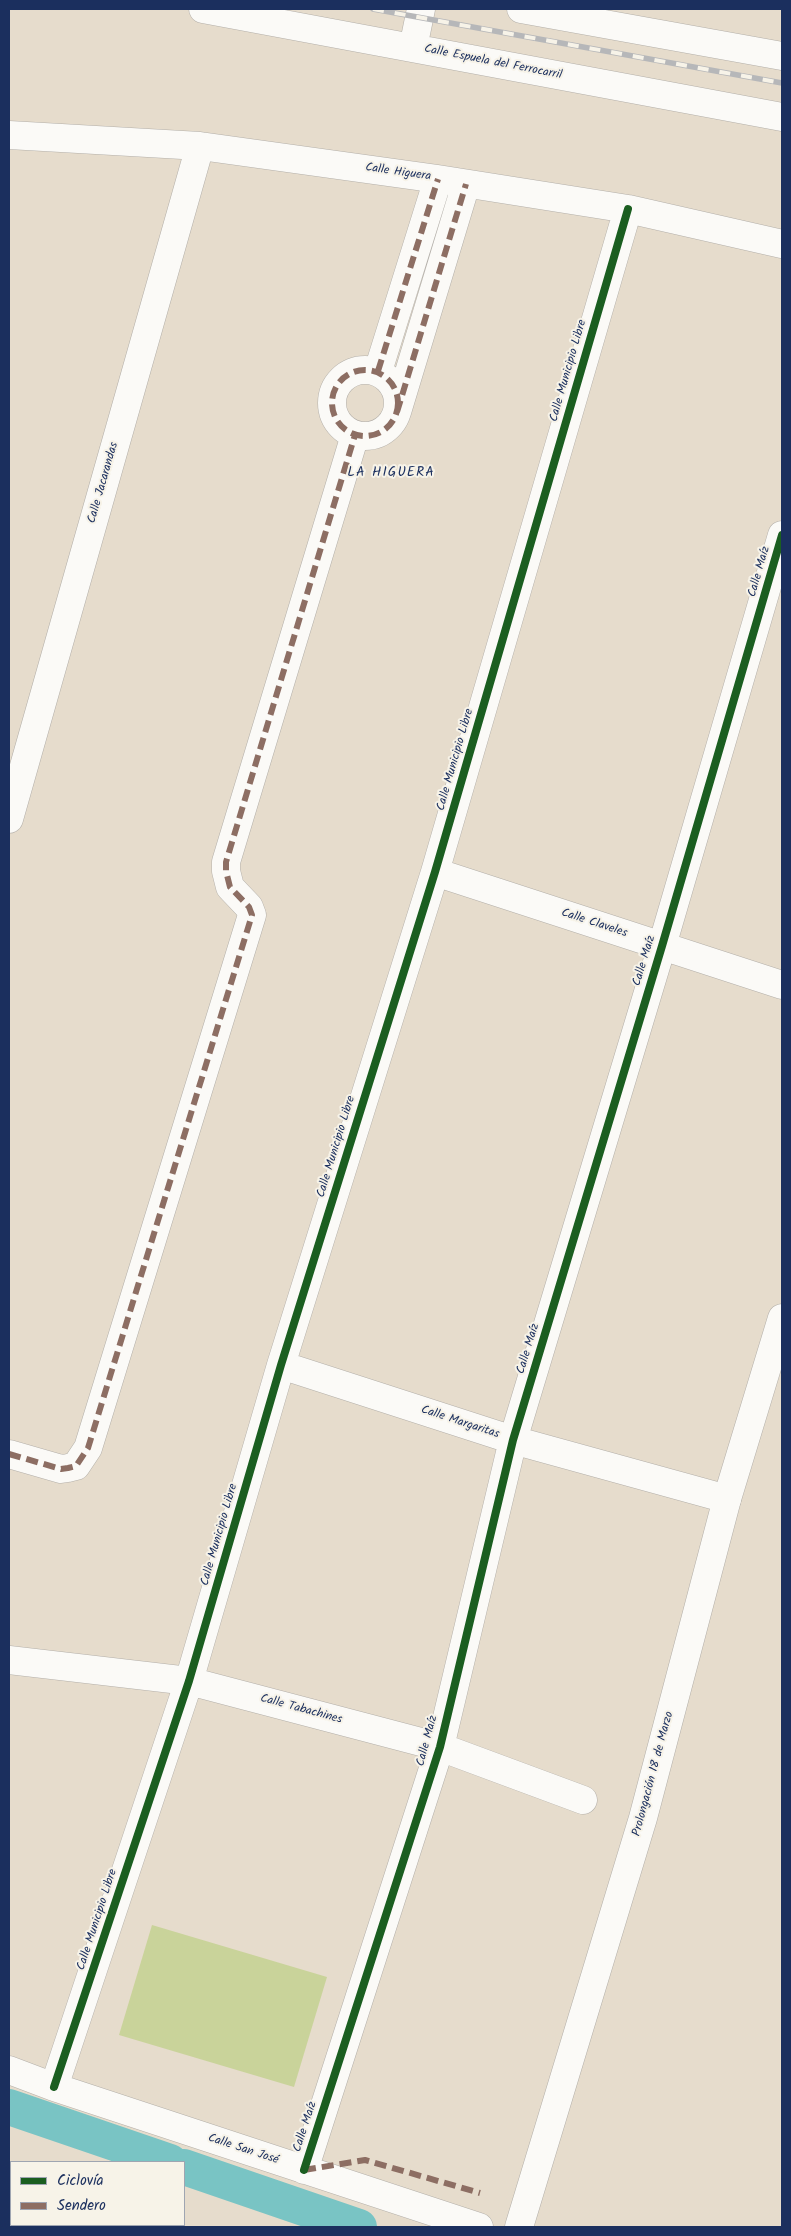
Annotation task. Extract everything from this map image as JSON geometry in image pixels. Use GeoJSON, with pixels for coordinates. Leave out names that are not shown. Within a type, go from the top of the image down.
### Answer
{"type":"FeatureCollection","features":[{"type":"Feature","properties":{"kind":"street","name":"Calle Espuela del Ferrocarril"},"geometry":{"type":"LineString","coordinates":[[203,9],[782,117]]}},
{"type":"Feature","properties":{"kind":"street"},"geometry":{"type":"LineString","coordinates":[[413,48],[421,9]]}},
{"type":"Feature","properties":{"kind":"street"},"geometry":{"type":"LineString","coordinates":[[521,9],[782,56]]}},
{"type":"Feature","properties":{"kind":"street","name":"Calle Higuera"},"geometry":{"type":"LineString","coordinates":[[9,135],[200,146],[438,179],[628,209],[782,244]]}},
{"type":"Feature","properties":{"kind":"street","name":"Calle Jacarandas"},"geometry":{"type":"LineString","coordinates":[[9,817],[200,146]]}},
{"type":"Feature","properties":{"kind":"street"},"geometry":{"type":"LineString","coordinates":[[378,372],[438,179]]}},
{"type":"Feature","properties":{"kind":"street"},"geometry":{"type":"LineString","coordinates":[[397,412],[398,400],[395,388],[388,378],[378,372],[365,368],[351,371],[340,379],[333,391],[331,404],[335,418],[343,429],[355,435],[368,436],[381,432],[391,424],[397,412],[466,184]]}},
{"type":"Feature","properties":{"kind":"street","name":"Calle Municipio Libre"},"geometry":{"type":"LineString","coordinates":[[54,2087],[189,1681],[281,1366],[435,872],[628,209]]}},
{"type":"Feature","properties":{"kind":"street"},"geometry":{"type":"LineString","coordinates":[[9,1454],[61,1469],[76,1466],[88,1448],[252,915],[249,907],[230,887],[226,862],[355,435]]}},
{"type":"Feature","properties":{"kind":"street","name":"Calle Maíz"},"geometry":{"type":"LineString","coordinates":[[304,2170],[440,1746],[513,1440],[662,946],[782,535]]}},
{"type":"Feature","properties":{"kind":"street","name":"Calle Claveles"},"geometry":{"type":"LineString","coordinates":[[435,872],[782,985]]}},
{"type":"Feature","properties":{"kind":"street","name":"Prolongación 18 de Marzo"},"geometry":{"type":"LineString","coordinates":[[519,2227],[643,1818],[727,1499],[782,1318]]}},
{"type":"Feature","properties":{"kind":"street","name":"Calle Margaritas"},"geometry":{"type":"LineString","coordinates":[[281,1366],[513,1440],[727,1499]]}},
{"type":"Feature","properties":{"kind":"street","name":"Calle Tabachines"},"geometry":{"type":"LineString","coordinates":[[9,1660],[189,1681],[440,1746],[584,1800]]}},
{"type":"Feature","properties":{"kind":"street","name":"Calle San José"},"geometry":{"type":"LineString","coordinates":[[9,2070],[54,2087],[479,2227]]}},
{"type":"Feature","properties":{"kind":"green space"},"geometry":{"type":"Polygon","coordinates":[[[152,1925],[327,1977],[294,2087],[119,2035],[152,1925]]]}},
{"type":"Feature","properties":{"kind":"waterway"},"geometry":{"type":"LineString","coordinates":[[9,2107],[167,2161]]}},
{"type":"Feature","properties":{"kind":"waterway"},"geometry":{"type":"LineString","coordinates":[[185,2167],[359,2227]]}},
{"type":"Feature","properties":{"kind":"railway"},"geometry":{"type":"LineString","coordinates":[[373,9],[782,83]]}},
{"type":"Feature","properties":{"kind":"marked path"},"geometry":{"type":"LineString","coordinates":[[378,371],[438,179]]}},
{"type":"Feature","properties":{"kind":"marked path"},"geometry":{"type":"LineString","coordinates":[[397,412],[466,184]]}},
{"type":"Feature","properties":{"kind":"marked path"},"geometry":{"type":"LineString","coordinates":[[358,370],[372,370],[384,375],[393,384],[398,396],[398,403],[396,416],[389,427],[372,436],[358,436],[346,431],[337,422],[332,410],[332,396],[337,384],[346,375],[358,370]]}},
{"type":"Feature","properties":{"kind":"marked path"},"geometry":{"type":"LineString","coordinates":[[9,1454],[61,1469],[76,1466],[88,1448],[252,915],[249,907],[230,887],[226,862],[355,435]]}},
{"type":"Feature","properties":{"kind":"marked path"},"geometry":{"type":"LineString","coordinates":[[304,2170],[365,2160],[480,2193]]}},
{"type":"Feature","properties":{"kind":"cycle path"},"geometry":{"type":"LineString","coordinates":[[54,2087],[189,1681],[281,1365],[435,872],[628,209]]}},
{"type":"Feature","properties":{"kind":"cycle path"},"geometry":{"type":"LineString","coordinates":[[304,2170],[440,1747],[513,1440],[662,946],[782,535]]}},
{"type":"Feature","properties":{"kind":"district","name":"LA HIGUERA"},"geometry":{"type":"Point","coordinates":[391,474]}}]}
